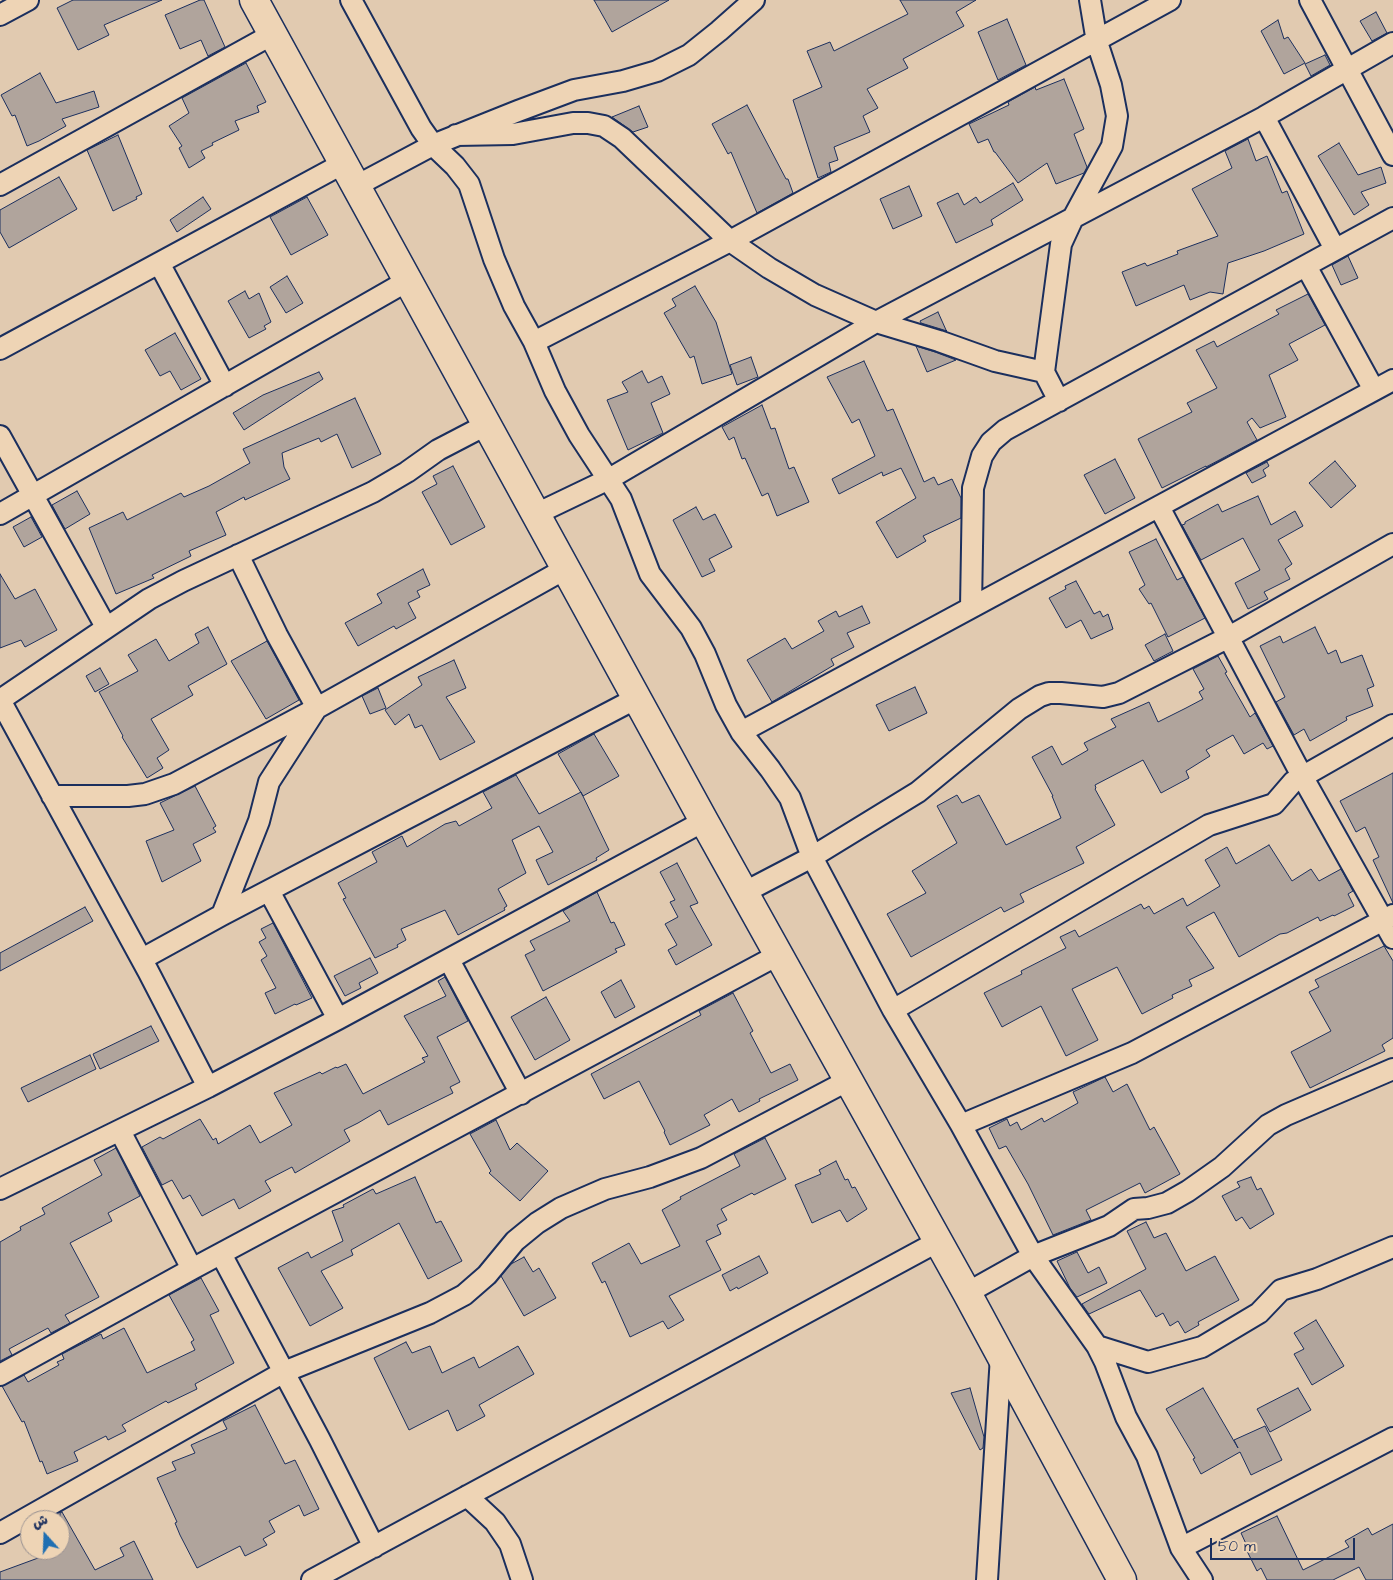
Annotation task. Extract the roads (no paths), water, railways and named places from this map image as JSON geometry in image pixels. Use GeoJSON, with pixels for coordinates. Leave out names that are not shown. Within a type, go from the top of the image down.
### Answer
{"type":"FeatureCollection","features":[{"type":"Feature","properties":{"kind":"street"},"geometry":{"type":"LineString","coordinates":[[0,15],[28,0]]}},
{"type":"Feature","properties":{"kind":"street"},"geometry":{"type":"LineString","coordinates":[[254,0],[743,892],[967,1293],[1122,1580]]}},
{"type":"Feature","properties":{"kind":"street"},"geometry":{"type":"LineString","coordinates":[[351,0],[421,128],[433,145],[455,166],[469,184],[497,267],[514,306],[534,342],[555,390],[579,435],[621,499],[650,574],[691,628],[705,654],[726,705],[741,732],[790,798],[812,857],[893,1010],[961,1126],[1033,1256],[1097,1346],[1126,1417],[1147,1456],[1181,1548],[1202,1580]]}},
{"type":"Feature","properties":{"kind":"street"},"geometry":{"type":"LineString","coordinates":[[0,349],[159,263],[350,175],[574,90],[623,81],[657,71],[689,55],[754,0]]}},
{"type":"Feature","properties":{"kind":"street"},"geometry":{"type":"LineString","coordinates":[[1059,401],[1044,372],[1061,244],[1072,218],[1112,146],[1117,116],[1111,85],[1097,42],[1090,0]]}},
{"type":"Feature","properties":{"kind":"street"},"geometry":{"type":"LineString","coordinates":[[534,342],[730,241],[1097,42],[1170,0]]}},
{"type":"Feature","properties":{"kind":"street"},"geometry":{"type":"LineString","coordinates":[[1310,0],[1393,155]]}},
{"type":"Feature","properties":{"kind":"street"},"geometry":{"type":"LineString","coordinates":[[0,185],[273,34]]}},
{"type":"Feature","properties":{"kind":"street"},"geometry":{"type":"LineString","coordinates":[[536,514],[608,479],[876,322],[1264,117],[1393,43]]}},
{"type":"Feature","properties":{"kind":"street"},"geometry":{"type":"LineString","coordinates":[[1264,117],[1336,249]]}},
{"type":"Feature","properties":{"kind":"street"},"geometry":{"type":"LineString","coordinates":[[456,135],[513,134],[588,123],[604,126],[622,138],[730,241],[769,268],[815,294],[876,322],[939,341],[995,361],[1044,372]]}},
{"type":"Feature","properties":{"kind":"street"},"geometry":{"type":"LineString","coordinates":[[971,607],[973,488],[982,456],[991,442],[1004,430],[1393,218]]}},
{"type":"Feature","properties":{"kind":"street"},"geometry":{"type":"LineString","coordinates":[[159,263],[225,386]]}},
{"type":"Feature","properties":{"kind":"street"},"geometry":{"type":"LineString","coordinates":[[1306,266],[1374,390]]}},
{"type":"Feature","properties":{"kind":"street"},"geometry":{"type":"LineString","coordinates":[[0,514],[408,280]]}},
{"type":"Feature","properties":{"kind":"street"},"geometry":{"type":"LineString","coordinates":[[741,732],[1393,380]]}},
{"type":"Feature","properties":{"kind":"street"},"geometry":{"type":"LineString","coordinates":[[208,1087],[142,960],[0,700],[149,599],[373,492],[407,472],[438,450],[486,425]]}},
{"type":"Feature","properties":{"kind":"street"},"geometry":{"type":"LineString","coordinates":[[0,436],[106,627]]}},
{"type":"Feature","properties":{"kind":"street"},"geometry":{"type":"LineString","coordinates":[[961,1126],[1132,1053],[1390,924],[1302,776],[1159,507]]}},
{"type":"Feature","properties":{"kind":"street"},"geometry":{"type":"LineString","coordinates":[[743,892],[812,857],[918,792],[1019,709],[1040,696],[1049,693],[1061,693],[1104,697],[1120,693],[1229,637],[1393,544]]}},
{"type":"Feature","properties":{"kind":"street"},"geometry":{"type":"LineString","coordinates":[[238,555],[277,635],[317,708]]}},
{"type":"Feature","properties":{"kind":"street"},"geometry":{"type":"LineString","coordinates":[[52,796],[128,796],[158,790],[174,784],[317,708],[565,569]]}},
{"type":"Feature","properties":{"kind":"street"},"geometry":{"type":"LineString","coordinates":[[142,960],[222,915],[637,698]]}},
{"type":"Feature","properties":{"kind":"street"},"geometry":{"type":"LineString","coordinates":[[222,915],[259,821],[269,782],[317,708]]}},
{"type":"Feature","properties":{"kind":"street"},"geometry":{"type":"LineString","coordinates":[[893,1010],[1209,825],[1274,804],[1287,787],[1302,776],[1393,725]]}},
{"type":"Feature","properties":{"kind":"street"},"geometry":{"type":"LineString","coordinates":[[0,1189],[208,1087],[449,960],[704,821]]}},
{"type":"Feature","properties":{"kind":"street"},"geometry":{"type":"LineString","coordinates":[[269,891],[338,1019]]}},
{"type":"Feature","properties":{"kind":"street"},"geometry":{"type":"LineString","coordinates":[[0,1375],[192,1269],[778,955]]}},
{"type":"Feature","properties":{"kind":"street"},"geometry":{"type":"LineString","coordinates":[[449,960],[521,1094]]}},
{"type":"Feature","properties":{"kind":"street"},"geometry":{"type":"LineString","coordinates":[[967,1293],[1033,1256],[1109,1226],[1134,1209],[1148,1208],[1174,1199],[1222,1167],[1268,1125],[1393,1069]]}},
{"type":"Feature","properties":{"kind":"street"},"geometry":{"type":"LineString","coordinates":[[0,1533],[284,1372],[430,1313],[464,1295],[487,1275],[515,1241],[537,1223],[561,1208],[605,1189],[650,1178],[701,1158],[849,1080]]}},
{"type":"Feature","properties":{"kind":"street"},"geometry":{"type":"LineString","coordinates":[[120,1131],[192,1269]]}},
{"type":"Feature","properties":{"kind":"street"},"geometry":{"type":"LineString","coordinates":[[312,1580],[937,1242]]}},
{"type":"Feature","properties":{"kind":"street"},"geometry":{"type":"LineString","coordinates":[[1097,1346],[1148,1362],[1202,1347],[1260,1313],[1281,1290],[1317,1279],[1393,1247]]}},
{"type":"Feature","properties":{"kind":"street"},"geometry":{"type":"LineString","coordinates":[[221,1254],[374,1547]]}},
{"type":"Feature","properties":{"kind":"street"},"geometry":{"type":"LineString","coordinates":[[988,1580],[1001,1356]]}},
{"type":"Feature","properties":{"kind":"street"},"geometry":{"type":"LineString","coordinates":[[1181,1548],[1393,1438]]}},
{"type":"Feature","properties":{"kind":"street"},"geometry":{"type":"LineString","coordinates":[[467,1496],[495,1522],[510,1544],[522,1580]]}}]}
